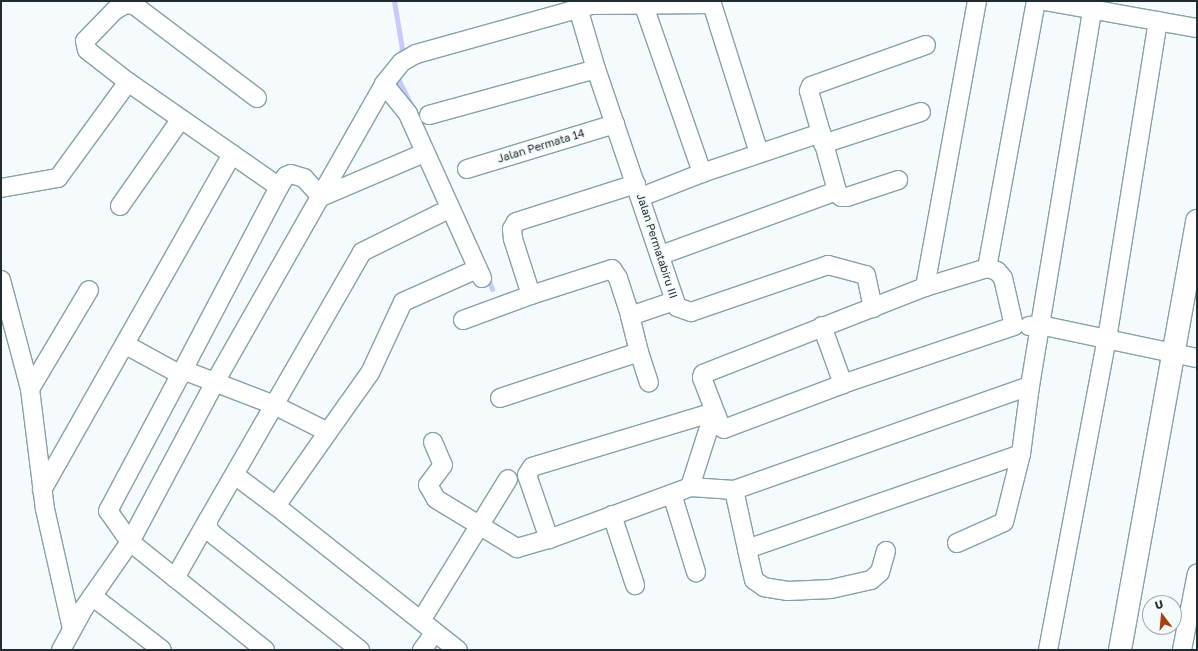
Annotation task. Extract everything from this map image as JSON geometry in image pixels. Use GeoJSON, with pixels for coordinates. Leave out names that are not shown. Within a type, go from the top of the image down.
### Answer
{"type":"FeatureCollection","features":[{"type":"Feature","properties":{"kind":"street"},"geometry":{"type":"LineString","coordinates":[[925,287],[976,1]]}},
{"type":"Feature","properties":{"kind":"street"},"geometry":{"type":"LineString","coordinates":[[987,268],[1036,1]]}},
{"type":"Feature","properties":{"kind":"street"},"geometry":{"type":"LineString","coordinates":[[1045,1],[1093,5],[1158,21],[1197,28]]}},
{"type":"Feature","properties":{"kind":"street"},"geometry":{"type":"LineString","coordinates":[[61,650],[92,596],[130,542],[215,382],[384,84],[402,62],[416,54],[578,8],[606,4],[644,6],[713,2],[760,153]]}},
{"type":"Feature","properties":{"kind":"street"},"geometry":{"type":"LineString","coordinates":[[258,98],[137,6],[131,4],[115,10],[90,33],[84,42],[87,50],[128,82],[279,187]]}},
{"type":"Feature","properties":{"kind":"street"},"geometry":{"type":"LineString","coordinates":[[957,543],[1004,522],[1021,454],[1030,386],[1093,5]]}},
{"type":"Feature","properties":{"kind":"street"},"geometry":{"type":"LineString","coordinates":[[644,6],[702,173]]}},
{"type":"Feature","properties":{"kind":"street","name":"Jalan Permatabiru III"},"geometry":{"type":"LineString","coordinates":[[578,8],[596,69],[661,255],[674,302],[682,310],[691,312],[828,265],[866,274],[873,308]]}},
{"type":"Feature","properties":{"kind":"street"},"geometry":{"type":"LineString","coordinates":[[1048,650],[1106,339],[1158,21]]}},
{"type":"Feature","properties":{"kind":"street"},"geometry":{"type":"LineString","coordinates":[[898,180],[847,197],[841,197],[837,191],[809,91],[811,86],[926,45]]}},
{"type":"Feature","properties":{"kind":"street"},"geometry":{"type":"LineString","coordinates":[[429,115],[596,69]]}},
{"type":"Feature","properties":{"kind":"street"},"geometry":{"type":"LineString","coordinates":[[1,188],[58,178],[128,82]]}},
{"type":"Feature","properties":{"kind":"street"},"geometry":{"type":"LineString","coordinates":[[276,506],[370,373],[403,302],[480,274],[449,209],[408,114],[384,84]]}},
{"type":"Feature","properties":{"kind":"street"},"geometry":{"type":"LineString","coordinates":[[530,295],[513,239],[514,225],[702,173],[760,153],[920,112]]}},
{"type":"Feature","properties":{"kind":"street"},"geometry":{"type":"LineString","coordinates":[[120,206],[181,119]]}},
{"type":"Feature","properties":{"kind":"street","name":"Jalan Permata 14"},"geometry":{"type":"LineString","coordinates":[[467,169],[615,124]]}},
{"type":"Feature","properties":{"kind":"street"},"geometry":{"type":"LineString","coordinates":[[321,197],[424,153]]}},
{"type":"Feature","properties":{"kind":"street"},"geometry":{"type":"LineString","coordinates":[[42,490],[126,345],[232,154]]}},
{"type":"Feature","properties":{"kind":"street"},"geometry":{"type":"LineString","coordinates":[[265,650],[130,542],[108,511],[286,176],[291,174],[304,178],[321,197]]}},
{"type":"Feature","properties":{"kind":"street"},"geometry":{"type":"LineString","coordinates":[[661,255],[837,191]]}},
{"type":"Feature","properties":{"kind":"street"},"geometry":{"type":"LineString","coordinates":[[174,578],[236,476],[274,405],[362,252],[449,209]]}},
{"type":"Feature","properties":{"kind":"street"},"geometry":{"type":"LineString","coordinates":[[1120,650],[1172,353],[1197,221]]}},
{"type":"Feature","properties":{"kind":"street"},"geometry":{"type":"LineString","coordinates":[[1014,326],[1003,278],[997,271],[987,268],[925,287],[873,308],[822,326],[703,374],[702,378],[714,412],[721,428],[724,429],[843,384],[1014,326],[1040,325],[1197,358]]}},
{"type":"Feature","properties":{"kind":"street"},"geometry":{"type":"LineString","coordinates":[[463,320],[530,295],[612,269],[618,278],[649,382]]}},
{"type":"Feature","properties":{"kind":"street"},"geometry":{"type":"LineString","coordinates":[[1,280],[30,389],[42,490],[72,629]]}},
{"type":"Feature","properties":{"kind":"street"},"geometry":{"type":"LineString","coordinates":[[30,389],[90,290]]}},
{"type":"Feature","properties":{"kind":"street"},"geometry":{"type":"LineString","coordinates":[[630,316],[674,302]]}},
{"type":"Feature","properties":{"kind":"street"},"geometry":{"type":"LineString","coordinates":[[822,326],[843,384]]}},
{"type":"Feature","properties":{"kind":"street"},"geometry":{"type":"LineString","coordinates":[[126,345],[182,372],[215,382],[274,405],[328,432]]}},
{"type":"Feature","properties":{"kind":"street"},"geometry":{"type":"LineString","coordinates":[[500,398],[639,352]]}},
{"type":"Feature","properties":{"kind":"street"},"geometry":{"type":"LineString","coordinates":[[433,442],[443,465],[430,480],[430,493],[436,500],[519,548],[549,539],[690,487],[734,490],[1030,386]]}},
{"type":"Feature","properties":{"kind":"street"},"geometry":{"type":"LineString","coordinates":[[690,487],[714,412]]}},
{"type":"Feature","properties":{"kind":"street"},"geometry":{"type":"LineString","coordinates":[[549,539],[527,475],[532,468],[714,412]]}},
{"type":"Feature","properties":{"kind":"street"},"geometry":{"type":"LineString","coordinates":[[747,549],[1021,454]]}},
{"type":"Feature","properties":{"kind":"street"},"geometry":{"type":"LineString","coordinates":[[236,476],[422,619],[435,632],[458,650]]}},
{"type":"Feature","properties":{"kind":"street"},"geometry":{"type":"LineString","coordinates":[[422,619],[478,525],[508,479]]}},
{"type":"Feature","properties":{"kind":"street"},"geometry":{"type":"LineString","coordinates":[[734,490],[754,580],[764,587],[788,591],[831,589],[871,580],[880,572],[886,551]]}},
{"type":"Feature","properties":{"kind":"street"},"geometry":{"type":"LineString","coordinates":[[672,494],[696,572]]}},
{"type":"Feature","properties":{"kind":"street"},"geometry":{"type":"LineString","coordinates":[[612,515],[635,585]]}},
{"type":"Feature","properties":{"kind":"street"},"geometry":{"type":"LineString","coordinates":[[208,520],[208,529],[215,536],[360,650]]}},
{"type":"Feature","properties":{"kind":"street"},"geometry":{"type":"LineString","coordinates":[[1182,650],[1197,574]]}},
{"type":"Feature","properties":{"kind":"street"},"geometry":{"type":"LineString","coordinates":[[92,596],[143,643],[162,650]]}},
{"type":"Feature","properties":{"kind":"street"},"geometry":{"type":"LineString","coordinates":[[422,650],[435,632]]}},
{"type":"Feature","properties":{"kind":"waterway"},"geometry":{"type":"LineString","coordinates":[[394,1],[402,49],[398,58]]}},
{"type":"Feature","properties":{"kind":"waterway"},"geometry":{"type":"LineString","coordinates":[[396,75],[412,107]]}},
{"type":"Feature","properties":{"kind":"waterway"},"geometry":{"type":"LineString","coordinates":[[487,277],[492,289]]}}]}
